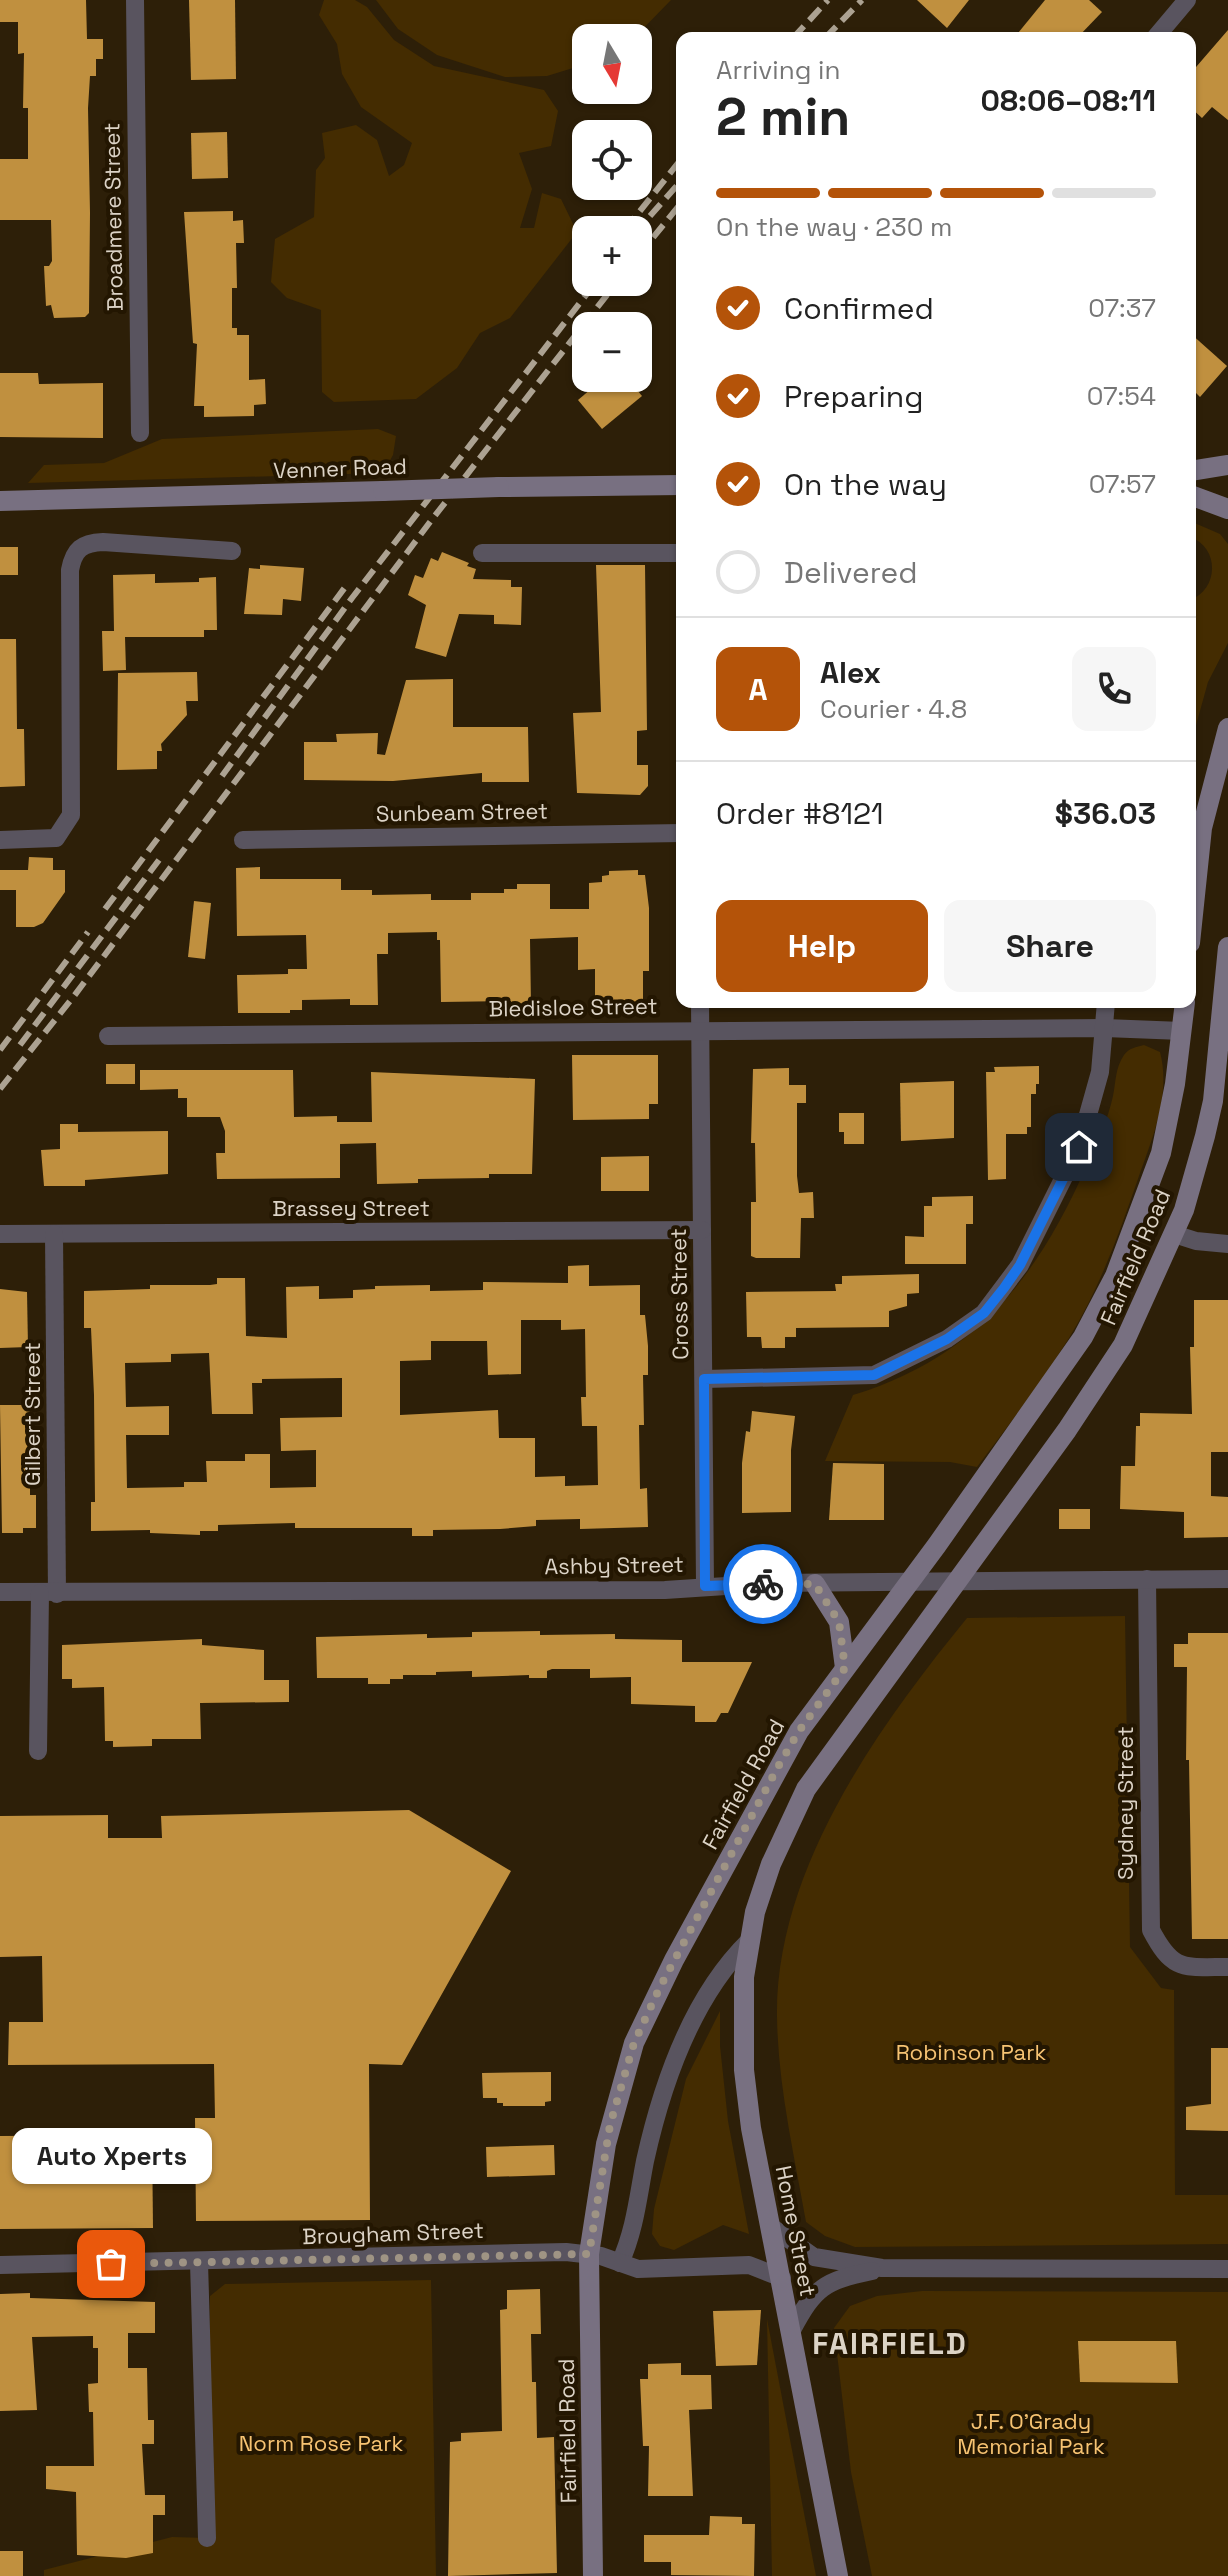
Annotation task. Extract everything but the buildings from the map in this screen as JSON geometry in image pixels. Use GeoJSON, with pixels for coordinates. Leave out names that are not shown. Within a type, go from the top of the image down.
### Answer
{"type":"FeatureCollection","features":[{"type":"Feature","properties":{"kind":"main road"},"geometry":{"type":"LineString","coordinates":[[1196,470],[1228,465]]}},
{"type":"Feature","properties":{"kind":"main road","name":"Venner Road"},"geometry":{"type":"LineString","coordinates":[[0,501],[676,485]]}},
{"type":"Feature","properties":{"kind":"main road"},"geometry":{"type":"LineString","coordinates":[[1196,497],[1228,509]]}},
{"type":"Feature","properties":{"kind":"main road"},"geometry":{"type":"LineString","coordinates":[[1196,886],[1202,828],[1228,728]]}},
{"type":"Feature","properties":{"kind":"main road","name":"Fairfield Road"},"geometry":{"type":"LineString","coordinates":[[749,1941],[771,1864],[806,1789],[1067,1430],[1123,1345],[1174,1234],[1213,1101],[1228,947]]}},
{"type":"Feature","properties":{"kind":"main road","name":"Fairfield Road"},"geometry":{"type":"LineString","coordinates":[[593,2576],[589,2254],[599,2178],[614,2105],[642,2023],[799,1731],[1083,1337],[1115,1276],[1161,1153],[1184,1008]]}},
{"type":"Feature","properties":{"kind":"main road"},"geometry":{"type":"LineString","coordinates":[[815,1584],[839,1622],[845,1668]]}},
{"type":"Feature","properties":{"kind":"main road","name":"Home Street"},"geometry":{"type":"LineString","coordinates":[[749,1941],[742,2009],[744,2070],[770,2226],[838,2576]]}},
{"type":"Feature","properties":{"kind":"street","name":"Broadmere Street"},"geometry":{"type":"LineString","coordinates":[[135,0],[140,433]]}},
{"type":"Feature","properties":{"kind":"street"},"geometry":{"type":"LineString","coordinates":[[1160,32],[1187,0]]}},
{"type":"Feature","properties":{"kind":"street"},"geometry":{"type":"LineString","coordinates":[[0,840],[51,840],[65,829],[72,807],[70,570],[78,547],[103,542],[232,551]]}},
{"type":"Feature","properties":{"kind":"street"},"geometry":{"type":"LineString","coordinates":[[482,553],[676,553]]}},
{"type":"Feature","properties":{"kind":"street","name":"Sunbeam Street"},"geometry":{"type":"LineString","coordinates":[[243,840],[676,833]]}},
{"type":"Feature","properties":{"kind":"street","name":"Cross Street"},"geometry":{"type":"LineString","coordinates":[[700,1008],[705,1586]]}},
{"type":"Feature","properties":{"kind":"street"},"geometry":{"type":"LineString","coordinates":[[704,1379],[874,1375],[947,1339],[984,1313],[1020,1265],[1079,1147],[1100,1072],[1106,1008]]}},
{"type":"Feature","properties":{"kind":"street","name":"Bledisloe Street"},"geometry":{"type":"LineString","coordinates":[[108,1036],[1105,1028],[1182,1031]]}},
{"type":"Feature","properties":{"kind":"street","name":"Brassey Street"},"geometry":{"type":"LineString","coordinates":[[0,1234],[702,1230]]}},
{"type":"Feature","properties":{"kind":"street","name":"Gilbert Street"},"geometry":{"type":"LineString","coordinates":[[38,1751],[49,1593],[54,1234]]}},
{"type":"Feature","properties":{"kind":"street"},"geometry":{"type":"LineString","coordinates":[[1174,1234],[1196,1241],[1228,1244]]}},
{"type":"Feature","properties":{"kind":"street","name":"Sydney Street"},"geometry":{"type":"LineString","coordinates":[[1147,1579],[1151,1930],[1166,1958],[1187,1967],[1228,1967]]}},
{"type":"Feature","properties":{"kind":"street","name":"Ashby Street"},"geometry":{"type":"LineString","coordinates":[[0,1592],[1228,1579]]}},
{"type":"Feature","properties":{"kind":"street","name":"Fairfield Road"},"geometry":{"type":"LineString","coordinates":[[620,2263],[632,2234],[658,2114],[683,2044],[715,1979],[749,1941]]}},
{"type":"Feature","properties":{"kind":"street"},"geometry":{"type":"LineString","coordinates":[[770,2226],[814,2257],[882,2268],[1228,2269]]}},
{"type":"Feature","properties":{"kind":"street","name":"Brougham Street"},"geometry":{"type":"LineString","coordinates":[[0,2265],[589,2254],[642,2269],[749,2265],[782,2278]]}},
{"type":"Feature","properties":{"kind":"street"},"geometry":{"type":"LineString","coordinates":[[199,2262],[207,2538]]}},
{"type":"Feature","properties":{"kind":"street"},"geometry":{"type":"LineString","coordinates":[[792,2330],[810,2297],[826,2283],[882,2268]]}},
{"type":"Feature","properties":{"kind":"green space"},"geometry":{"type":"Polygon","coordinates":[[[324,0],[355,0],[367,7],[394,40],[434,66],[544,90],[558,111],[551,146],[519,153],[532,189],[520,228],[534,228],[542,193],[561,199],[572,222],[572,238],[510,318],[480,333],[457,368],[416,399],[334,402],[322,392],[321,310],[287,298],[271,282],[275,239],[314,217],[316,170],[325,158],[322,133],[356,125],[377,140],[389,176],[404,165],[412,143],[361,107],[342,74],[337,44],[319,15],[324,0]]]}},
{"type":"Feature","properties":{"kind":"green space"},"geometry":{"type":"Polygon","coordinates":[[[376,0],[671,0],[648,24],[572,24],[572,68],[547,76],[505,77],[437,55],[398,29],[376,0]]]}},
{"type":"Feature","properties":{"kind":"green space"},"geometry":{"type":"Polygon","coordinates":[[[378,429],[396,436],[393,455],[383,473],[28,483],[44,465],[104,463],[162,439],[378,429]]]}},
{"type":"Feature","properties":{"kind":"green space"},"geometry":{"type":"Polygon","coordinates":[[[1196,524],[1220,534],[1228,544],[1228,643],[1208,682],[1196,725],[1196,597],[1211,578],[1212,568],[1207,550],[1196,540],[1196,524]]]}},
{"type":"Feature","properties":{"kind":"green space"},"geometry":{"type":"Polygon","coordinates":[[[1144,1045],[1160,1052],[1162,1099],[1150,1146],[1117,1238],[1100,1279],[1069,1338],[977,1467],[950,1462],[825,1461],[853,1395],[896,1379],[934,1359],[968,1335],[997,1308],[1023,1277],[1068,1206],[1095,1149],[1108,1114],[1121,1060],[1128,1051],[1144,1045]]]}},
{"type":"Feature","properties":{"kind":"green space","name":"Robinson Park"},"geometry":{"type":"Polygon","coordinates":[[[1125,1616],[1130,1947],[1161,1988],[1174,1990],[1175,2195],[1228,2195],[1228,2244],[855,2247],[825,2236],[806,2222],[783,2094],[777,2017],[781,1962],[793,1908],[813,1855],[838,1803],[899,1706],[967,1618],[1125,1616]]]}},
{"type":"Feature","properties":{"kind":"green space"},"geometry":{"type":"Polygon","coordinates":[[[720,2011],[720,2046],[728,2121],[749,2234],[723,2225],[674,2250],[660,2246],[652,2234],[654,2209],[686,2079],[720,2011]]]}},
{"type":"Feature","properties":{"kind":"green space","name":"Norm Rose Park"},"geometry":{"type":"Polygon","coordinates":[[[431,2280],[436,2576],[44,2576],[44,2570],[172,2537],[207,2538],[210,2296],[225,2284],[431,2280]]]}},
{"type":"Feature","properties":{"kind":"green space","name":"J.F. O'Grady Memorial Park"},"geometry":{"type":"Polygon","coordinates":[[[922,2291],[1228,2292],[1228,2576],[872,2576],[851,2472],[834,2328],[850,2306],[877,2296],[922,2291]]]}},
{"type":"Feature","properties":{"kind":"green space"},"geometry":{"type":"Polygon","coordinates":[[[767,2319],[816,2576],[772,2576],[767,2319]]]}},
{"type":"Feature","properties":{"kind":"railway"},"geometry":{"type":"LineString","coordinates":[[799,32],[828,0]]}},
{"type":"Feature","properties":{"kind":"railway"},"geometry":{"type":"LineString","coordinates":[[831,32],[862,0]]}},
{"type":"Feature","properties":{"kind":"railway"},"geometry":{"type":"LineString","coordinates":[[636,216],[676,166]]}},
{"type":"Feature","properties":{"kind":"railway"},"geometry":{"type":"LineString","coordinates":[[650,216],[676,187]]}},
{"type":"Feature","properties":{"kind":"railway"},"geometry":{"type":"LineString","coordinates":[[652,239],[676,209]]}},
{"type":"Feature","properties":{"kind":"railway"},"geometry":{"type":"LineString","coordinates":[[222,776],[352,598],[585,296]]}},
{"type":"Feature","properties":{"kind":"railway"},"geometry":{"type":"LineString","coordinates":[[0,1089],[74,996],[430,522],[606,296]]}},
{"type":"Feature","properties":{"kind":"railway"},"geometry":{"type":"LineString","coordinates":[[105,909],[349,582]]}},
{"type":"Feature","properties":{"kind":"railway"},"geometry":{"type":"LineString","coordinates":[[20,1045],[159,860]]}},
{"type":"Feature","properties":{"kind":"railway"},"geometry":{"type":"LineString","coordinates":[[0,1050],[88,932]]}},
{"type":"Feature","properties":{"kind":"way so far"},"geometry":{"type":"LineString","coordinates":[[111,2264],[566,2252],[589,2254],[597,2190],[614,2105],[642,2023],[779,1765],[799,1731],[845,1668],[839,1622],[815,1584],[763,1584]]}},
{"type":"Feature","properties":{"kind":"place","name":"Auto Xperts"},"geometry":{"type":"Point","coordinates":[111,2264]}},
{"type":"Feature","properties":{"kind":"district","name":"FAIRFIELD"},"geometry":{"type":"Point","coordinates":[890,2343]}},
{"type":"Feature","properties":{"kind":"route"},"geometry":{"type":"LineString","coordinates":[[763,1584],[705,1586],[704,1379],[874,1375],[899,1366],[947,1339],[984,1313],[1020,1265],[1079,1147]]}}]}
